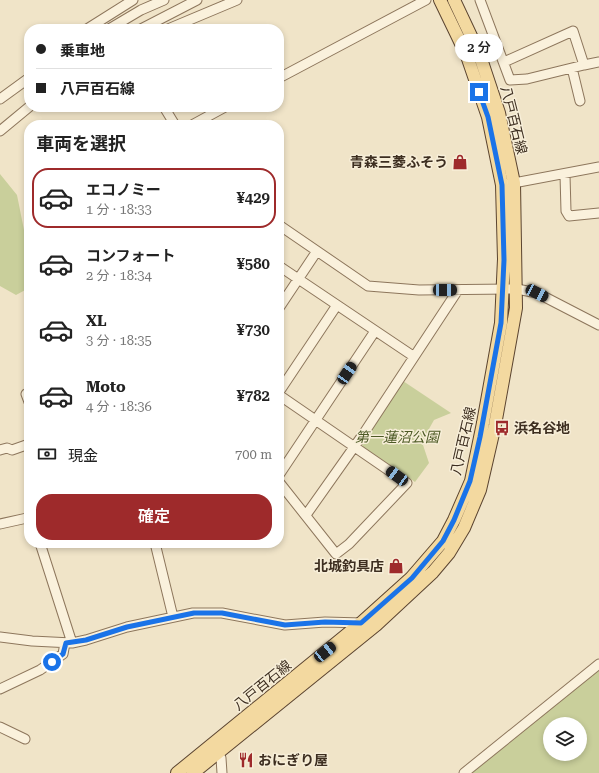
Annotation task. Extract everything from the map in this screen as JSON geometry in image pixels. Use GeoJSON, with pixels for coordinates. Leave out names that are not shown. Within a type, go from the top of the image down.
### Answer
{"type":"FeatureCollection","features":[{"type":"Feature","properties":{"kind":"main road","name":"八戸百石線"},"geometry":{"type":"LineString","coordinates":[[177,773],[361,623],[412,578],[443,541],[454,520],[470,481],[483,423],[501,323],[504,289],[508,184],[488,117],[467,56],[440,0]]}},
{"type":"Feature","properties":{"kind":"main road","name":"八戸百石線"},"geometry":{"type":"LineString","coordinates":[[193,773],[376,625],[433,572],[449,553],[464,528],[480,490],[506,368],[516,308],[517,289],[508,184],[499,113],[479,53],[454,0]]}},
{"type":"Feature","properties":{"kind":"street"},"geometry":{"type":"LineString","coordinates":[[95,24],[133,0]]}},
{"type":"Feature","properties":{"kind":"street"},"geometry":{"type":"LineString","coordinates":[[118,24],[141,10],[164,0]]}},
{"type":"Feature","properties":{"kind":"street"},"geometry":{"type":"LineString","coordinates":[[151,24],[197,0]]}},
{"type":"Feature","properties":{"kind":"street"},"geometry":{"type":"LineString","coordinates":[[180,24],[237,0]]}},
{"type":"Feature","properties":{"kind":"street"},"geometry":{"type":"LineString","coordinates":[[284,75],[426,0]]}},
{"type":"Feature","properties":{"kind":"street"},"geometry":{"type":"LineString","coordinates":[[480,0],[510,80],[527,78],[599,62]]}},
{"type":"Feature","properties":{"kind":"street"},"geometry":{"type":"LineString","coordinates":[[504,62],[573,31],[584,65]]}},
{"type":"Feature","properties":{"kind":"street"},"geometry":{"type":"LineString","coordinates":[[572,68],[580,101]]}},
{"type":"Feature","properties":{"kind":"street"},"geometry":{"type":"LineString","coordinates":[[0,99],[24,82]]}},
{"type":"Feature","properties":{"kind":"street"},"geometry":{"type":"LineString","coordinates":[[0,131],[24,111]]}},
{"type":"Feature","properties":{"kind":"street"},"geometry":{"type":"LineString","coordinates":[[201,120],[216,112]]}},
{"type":"Feature","properties":{"kind":"street"},"geometry":{"type":"LineString","coordinates":[[508,184],[599,167]]}},
{"type":"Feature","properties":{"kind":"street"},"geometry":{"type":"LineString","coordinates":[[565,174],[566,211],[569,216],[599,213]]}},
{"type":"Feature","properties":{"kind":"street"},"geometry":{"type":"LineString","coordinates":[[284,229],[368,286],[419,290],[517,289],[537,293],[599,325]]}},
{"type":"Feature","properties":{"kind":"street"},"geometry":{"type":"LineString","coordinates":[[284,300],[317,251]]}},
{"type":"Feature","properties":{"kind":"street"},"geometry":{"type":"LineString","coordinates":[[284,269],[413,356]]}},
{"type":"Feature","properties":{"kind":"street"},"geometry":{"type":"LineString","coordinates":[[306,515],[458,290]]}},
{"type":"Feature","properties":{"kind":"street"},"geometry":{"type":"LineString","coordinates":[[284,384],[337,305]]}},
{"type":"Feature","properties":{"kind":"street"},"geometry":{"type":"LineString","coordinates":[[284,467],[375,331]]}},
{"type":"Feature","properties":{"kind":"street"},"geometry":{"type":"LineString","coordinates":[[284,398],[407,483],[349,544],[336,554],[284,488]]}},
{"type":"Feature","properties":{"kind":"street"},"geometry":{"type":"LineString","coordinates":[[0,450],[7,448],[12,450],[24,446]]}},
{"type":"Feature","properties":{"kind":"street"},"geometry":{"type":"LineString","coordinates":[[0,524],[24,519]]}},
{"type":"Feature","properties":{"kind":"street"},"geometry":{"type":"LineString","coordinates":[[0,689],[40,670],[63,654],[69,643],[44,548]]}},
{"type":"Feature","properties":{"kind":"street"},"geometry":{"type":"LineString","coordinates":[[156,548],[173,617]]}},
{"type":"Feature","properties":{"kind":"street"},"geometry":{"type":"LineString","coordinates":[[0,637],[32,641],[69,643],[86,640],[127,627],[194,613],[222,613],[285,625],[325,622],[376,625]]}},
{"type":"Feature","properties":{"kind":"street"},"geometry":{"type":"LineString","coordinates":[[464,773],[599,664]]}},
{"type":"Feature","properties":{"kind":"street"},"geometry":{"type":"LineString","coordinates":[[0,726],[25,739]]}},
{"type":"Feature","properties":{"kind":"street"},"geometry":{"type":"LineString","coordinates":[[218,753],[221,758],[222,773]]}},
{"type":"Feature","properties":{"kind":"green space"},"geometry":{"type":"Polygon","coordinates":[[[0,174],[17,195],[24,230],[24,291],[16,295],[0,286],[0,174]]]}},
{"type":"Feature","properties":{"kind":"green space","name":"第一蓮沼公園"},"geometry":{"type":"Polygon","coordinates":[[[403,381],[451,413],[434,420],[425,436],[423,445],[429,463],[415,482],[362,446],[362,441],[403,381]]]}},
{"type":"Feature","properties":{"kind":"green space"},"geometry":{"type":"Polygon","coordinates":[[[599,670],[599,773],[472,773],[599,670]]]}},
{"type":"Feature","properties":{"kind":"place","name":"青森三菱ふそう"},"geometry":{"type":"Point","coordinates":[460,162]}},
{"type":"Feature","properties":{"kind":"place","name":"浜名谷地"},"geometry":{"type":"Point","coordinates":[502,428]}},
{"type":"Feature","properties":{"kind":"place","name":"北城釣具店"},"geometry":{"type":"Point","coordinates":[396,566]}},
{"type":"Feature","properties":{"kind":"place","name":"おにぎり屋"},"geometry":{"type":"Point","coordinates":[246,760]}},
{"type":"Feature","properties":{"kind":"route"},"geometry":{"type":"LineString","coordinates":[[52,662],[63,654],[66,643],[86,640],[127,627],[160,619],[194,613],[222,613],[285,625],[325,622],[361,623],[412,578],[443,541],[454,520],[470,481],[483,423],[501,323],[504,289],[502,185],[488,117],[479,92]]}}]}
